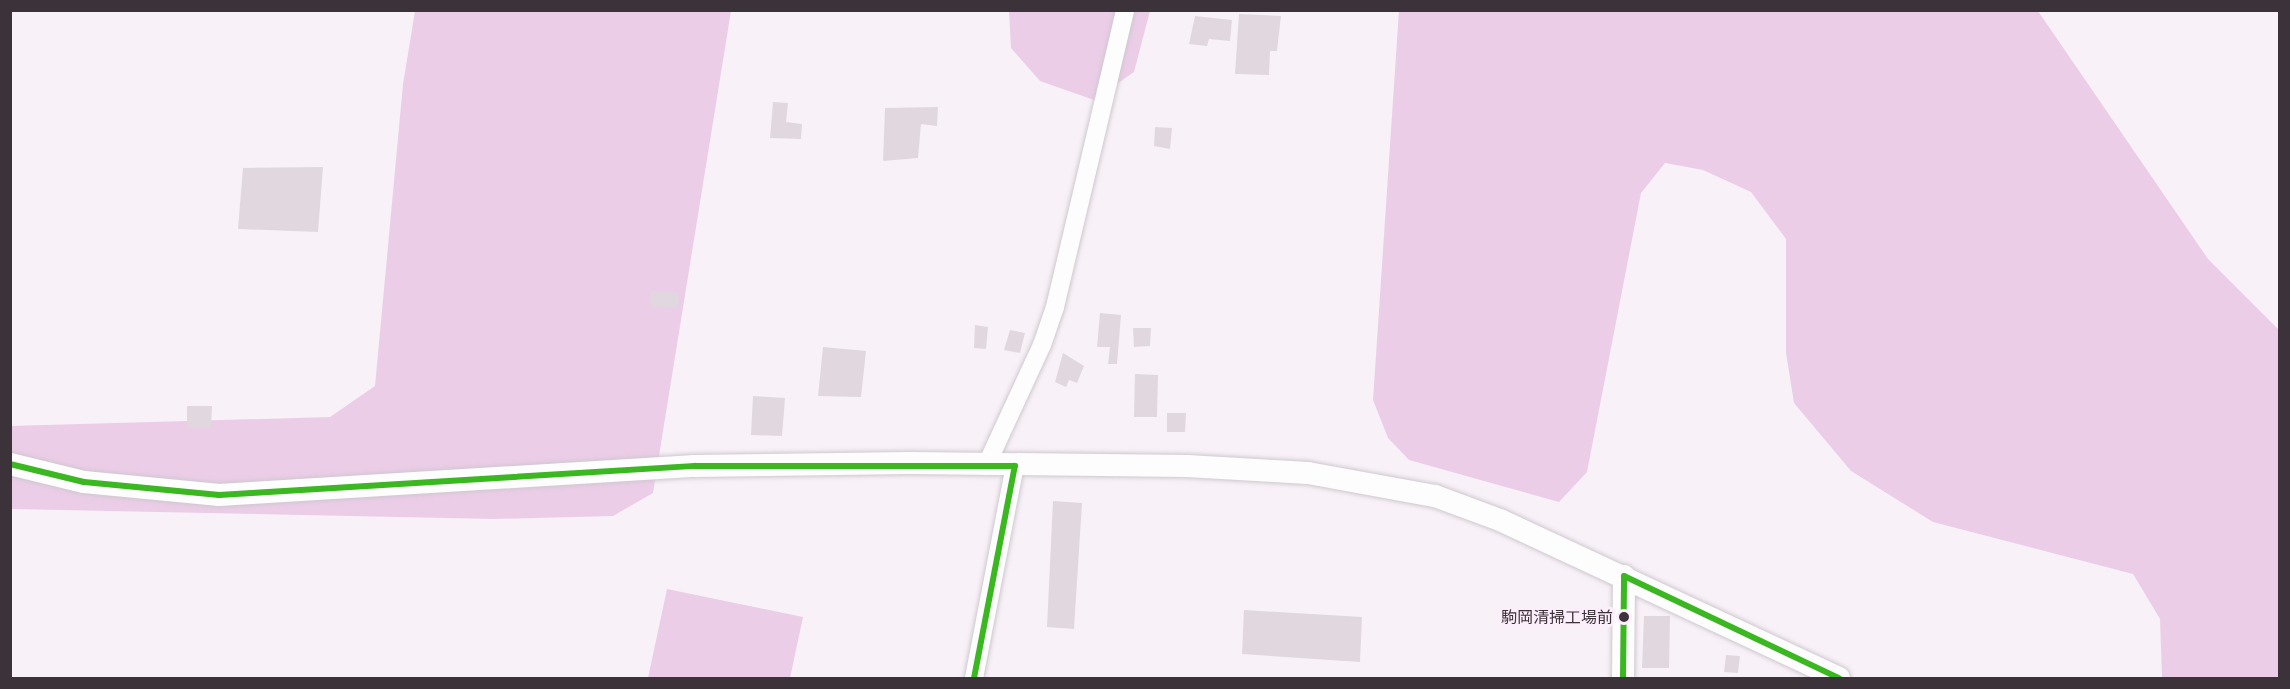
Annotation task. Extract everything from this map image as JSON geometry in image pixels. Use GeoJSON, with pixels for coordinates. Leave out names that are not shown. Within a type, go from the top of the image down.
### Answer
{"type":"FeatureCollection","features":[{"type":"Feature","properties":{"kind":"street"},"geometry":{"type":"LineString","coordinates":[[987,466],[1042,345],[1054,307],[1125,10]]}},
{"type":"Feature","properties":{"kind":"street"},"geometry":{"type":"LineString","coordinates":[[10,464],[84,482],[219,495],[695,466],[909,463],[987,466],[1187,466],[1308,473],[1372,483],[1446,500],[1624,576],[1839,678]]}},
{"type":"Feature","properties":{"kind":"street"},"geometry":{"type":"LineString","coordinates":[[974,678],[1015,466]]}},
{"type":"Feature","properties":{"kind":"street"},"geometry":{"type":"LineString","coordinates":[[1623,678],[1624,576]]}},
{"type":"Feature","properties":{"kind":"shaded area"},"geometry":{"type":"Polygon","coordinates":[[[1399,10],[2038,11],[2208,259],[2279,330],[2279,678],[2162,678],[2160,619],[2133,574],[1933,522],[1851,471],[1794,403],[1786,353],[1786,239],[1751,192],[1703,170],[1665,163],[1641,193],[1587,472],[1559,502],[1409,460],[1388,438],[1373,400],[1399,10]]]}},
{"type":"Feature","properties":{"kind":"shaded area"},"geometry":{"type":"Polygon","coordinates":[[[415,11],[731,11],[653,493],[613,516],[494,519],[11,509],[10,426],[330,417],[375,386],[403,84],[415,11]]]}},
{"type":"Feature","properties":{"kind":"shaded area"},"geometry":{"type":"Polygon","coordinates":[[[1009,11],[1150,11],[1134,72],[1094,100],[1040,81],[1011,48],[1009,11]]]}},
{"type":"Feature","properties":{"kind":"shaded area"},"geometry":{"type":"Polygon","coordinates":[[[667,589],[803,617],[790,678],[648,678],[667,589]]]}},
{"type":"Feature","properties":{"kind":"building"},"geometry":{"type":"Polygon","coordinates":[[[1239,14],[1281,16],[1277,51],[1270,51],[1269,75],[1235,74],[1239,14]]]}},
{"type":"Feature","properties":{"kind":"building"},"geometry":{"type":"Polygon","coordinates":[[[1195,16],[1232,20],[1230,41],[1209,39],[1207,46],[1189,44],[1195,16]]]}},
{"type":"Feature","properties":{"kind":"building"},"geometry":{"type":"Polygon","coordinates":[[[773,102],[788,103],[786,122],[802,124],[801,139],[770,138],[773,102]]]}},
{"type":"Feature","properties":{"kind":"building"},"geometry":{"type":"Polygon","coordinates":[[[938,107],[937,126],[921,124],[918,158],[883,161],[885,108],[938,107]]]}},
{"type":"Feature","properties":{"kind":"building"},"geometry":{"type":"Polygon","coordinates":[[[1155,127],[1172,128],[1170,149],[1154,146],[1155,127]]]}},
{"type":"Feature","properties":{"kind":"building"},"geometry":{"type":"Polygon","coordinates":[[[323,167],[318,232],[238,229],[243,168],[323,167]]]}},
{"type":"Feature","properties":{"kind":"building"},"geometry":{"type":"Polygon","coordinates":[[[651,291],[679,293],[678,308],[650,306],[651,291]]]}},
{"type":"Feature","properties":{"kind":"building"},"geometry":{"type":"Polygon","coordinates":[[[1100,313],[1121,315],[1117,364],[1108,364],[1110,347],[1097,347],[1100,313]]]}},
{"type":"Feature","properties":{"kind":"building"},"geometry":{"type":"Polygon","coordinates":[[[975,325],[988,327],[986,349],[974,348],[975,325]]]}},
{"type":"Feature","properties":{"kind":"building"},"geometry":{"type":"Polygon","coordinates":[[[1133,328],[1151,328],[1150,346],[1134,347],[1133,328]]]}},
{"type":"Feature","properties":{"kind":"building"},"geometry":{"type":"Polygon","coordinates":[[[1010,330],[1025,333],[1020,353],[1004,350],[1010,330]]]}},
{"type":"Feature","properties":{"kind":"building"},"geometry":{"type":"Polygon","coordinates":[[[823,347],[866,351],[861,397],[818,396],[823,347]]]}},
{"type":"Feature","properties":{"kind":"building"},"geometry":{"type":"Polygon","coordinates":[[[1063,353],[1084,366],[1077,383],[1069,380],[1066,387],[1055,382],[1063,353]]]}},
{"type":"Feature","properties":{"kind":"building"},"geometry":{"type":"Polygon","coordinates":[[[1135,374],[1158,375],[1157,417],[1134,417],[1135,374]]]}},
{"type":"Feature","properties":{"kind":"building"},"geometry":{"type":"Polygon","coordinates":[[[753,396],[785,398],[782,436],[751,435],[753,396]]]}},
{"type":"Feature","properties":{"kind":"building"},"geometry":{"type":"Polygon","coordinates":[[[187,406],[212,406],[211,428],[187,428],[187,406]]]}},
{"type":"Feature","properties":{"kind":"building"},"geometry":{"type":"Polygon","coordinates":[[[1167,413],[1186,413],[1185,432],[1167,432],[1167,413]]]}},
{"type":"Feature","properties":{"kind":"building"},"geometry":{"type":"Polygon","coordinates":[[[1053,501],[1082,503],[1074,629],[1047,627],[1053,501]]]}},
{"type":"Feature","properties":{"kind":"building"},"geometry":{"type":"Polygon","coordinates":[[[1244,610],[1362,617],[1360,662],[1242,654],[1244,610]]]}},
{"type":"Feature","properties":{"kind":"building"},"geometry":{"type":"Polygon","coordinates":[[[1644,616],[1670,616],[1669,668],[1642,668],[1644,616]]]}},
{"type":"Feature","properties":{"kind":"building"},"geometry":{"type":"Polygon","coordinates":[[[1726,655],[1740,656],[1738,673],[1724,672],[1726,655]]]}},
{"type":"Feature","properties":{"kind":"transit line"},"geometry":{"type":"LineString","coordinates":[[10,464],[84,482],[219,495],[695,466],[1015,466]]}},
{"type":"Feature","properties":{"kind":"transit line"},"geometry":{"type":"LineString","coordinates":[[974,678],[1015,466]]}},
{"type":"Feature","properties":{"kind":"transit line"},"geometry":{"type":"LineString","coordinates":[[1624,576],[1839,678]]}},
{"type":"Feature","properties":{"kind":"transit line"},"geometry":{"type":"LineString","coordinates":[[1623,678],[1624,576]]}},
{"type":"Feature","properties":{"kind":"place","name":"駒岡清掃工場前"},"geometry":{"type":"Point","coordinates":[1624,617]}}]}
